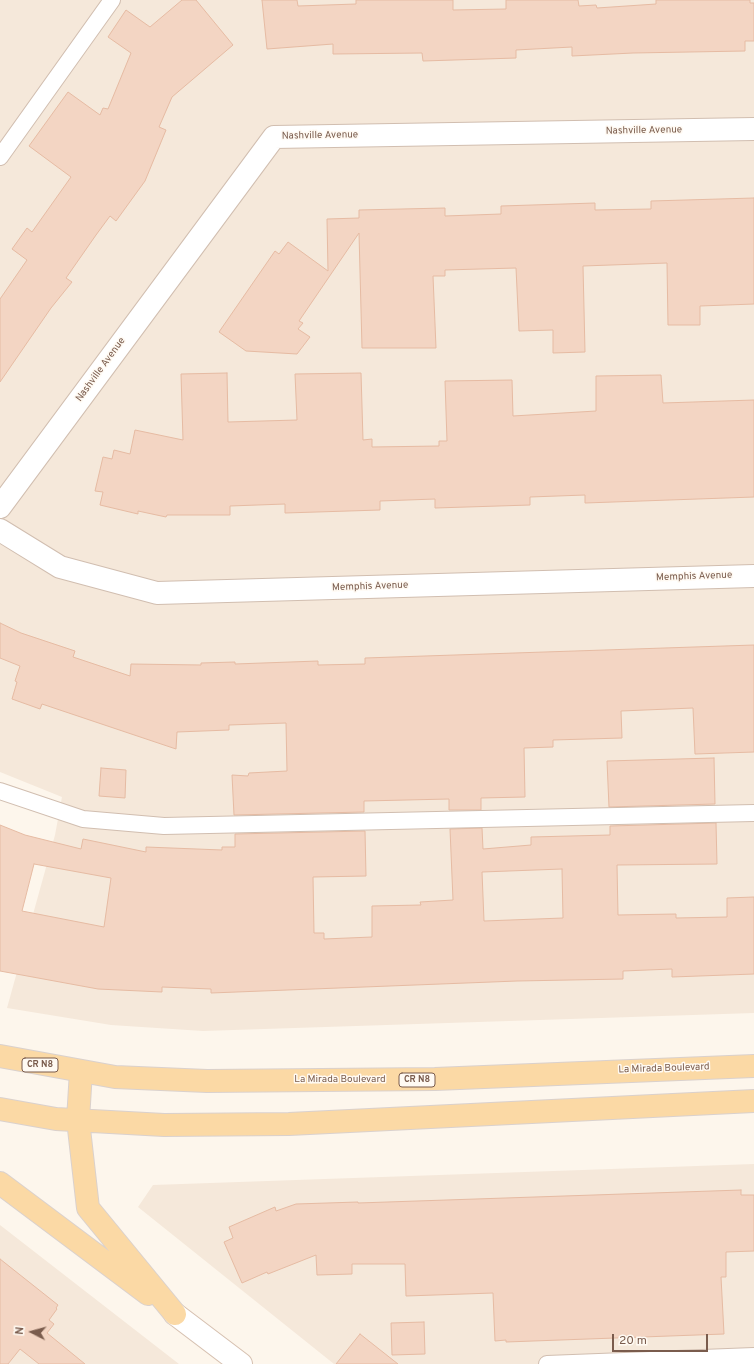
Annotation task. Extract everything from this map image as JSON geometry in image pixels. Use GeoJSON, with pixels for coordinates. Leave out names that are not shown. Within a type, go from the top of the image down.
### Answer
{"type":"FeatureCollection","features":[{"type":"Feature","properties":{"kind":"main road","name":"La Mirada Boulevard"},"geometry":{"type":"LineString","coordinates":[[0,1056],[115,1077],[207,1081],[435,1080],[754,1066]]}},
{"type":"Feature","properties":{"kind":"main road"},"geometry":{"type":"LineString","coordinates":[[81,1071],[78,1120],[88,1208],[175,1314]]}},
{"type":"Feature","properties":{"kind":"main road"},"geometry":{"type":"LineString","coordinates":[[0,1109],[56,1119],[164,1124],[289,1124],[754,1101]]}},
{"type":"Feature","properties":{"kind":"main road"},"geometry":{"type":"LineString","coordinates":[[0,1183],[175,1314]]}},
{"type":"Feature","properties":{"kind":"street","name":"Nashville Avenue"},"geometry":{"type":"LineString","coordinates":[[0,508],[274,137],[754,130]]}},
{"type":"Feature","properties":{"kind":"street","name":"Memphis Avenue"},"geometry":{"type":"LineString","coordinates":[[0,530],[60,567],[157,593],[754,576]]}},
{"type":"Feature","properties":{"kind":"street"},"geometry":{"type":"LineString","coordinates":[[175,1314],[241,1364]]}},
{"type":"Feature","properties":{"kind":"lane"},"geometry":{"type":"LineString","coordinates":[[0,157],[112,0]]}},
{"type":"Feature","properties":{"kind":"lane"},"geometry":{"type":"LineString","coordinates":[[0,791],[83,819],[164,826],[754,814]]}},
{"type":"Feature","properties":{"kind":"lane"},"geometry":{"type":"LineString","coordinates":[[547,1364],[754,1356]]}},
{"type":"Feature","properties":{"kind":"shaded area"},"geometry":{"type":"Polygon","coordinates":[[[0,0],[754,0],[754,1013],[203,1031],[111,1025],[7,1008],[55,835],[62,797],[0,772],[0,0]]]}},
{"type":"Feature","properties":{"kind":"shaded area"},"geometry":{"type":"Polygon","coordinates":[[[754,1164],[754,1364],[334,1364],[138,1207],[153,1185],[754,1164]]]}},
{"type":"Feature","properties":{"kind":"shaded area"},"geometry":{"type":"Polygon","coordinates":[[[0,1225],[179,1364],[0,1364],[0,1225]]]}},
{"type":"Feature","properties":{"kind":"building"},"geometry":{"type":"Polygon","coordinates":[[[182,0],[196,0],[233,45],[172,97],[159,127],[166,130],[145,181],[116,221],[110,216],[96,235],[66,278],[72,282],[51,308],[0,382],[0,299],[27,260],[12,249],[27,228],[32,232],[71,177],[29,146],[68,92],[100,115],[103,108],[108,109],[131,53],[108,37],[126,10],[150,27],[182,0]]]}},
{"type":"Feature","properties":{"kind":"building"},"geometry":{"type":"Polygon","coordinates":[[[262,0],[297,0],[298,6],[356,4],[356,0],[453,0],[453,10],[506,9],[506,0],[578,0],[579,6],[596,5],[597,8],[656,4],[656,0],[750,0],[750,3],[754,3],[754,41],[745,41],[745,51],[633,53],[572,56],[572,47],[516,50],[516,58],[423,61],[422,53],[333,54],[333,44],[267,49],[262,0]]]}},
{"type":"Feature","properties":{"kind":"building"},"geometry":{"type":"Polygon","coordinates":[[[754,198],[754,304],[700,306],[700,325],[668,325],[667,263],[583,266],[585,352],[553,353],[553,330],[519,331],[516,268],[445,270],[445,276],[433,276],[436,348],[362,348],[359,233],[299,321],[303,323],[298,329],[310,337],[297,354],[246,351],[219,332],[275,251],[279,254],[288,242],[328,271],[327,219],[359,218],[359,210],[445,208],[445,216],[501,214],[501,206],[595,203],[595,210],[651,209],[651,201],[754,198]]]}},
{"type":"Feature","properties":{"kind":"building"},"geometry":{"type":"Polygon","coordinates":[[[227,373],[228,422],[297,420],[295,374],[361,373],[363,440],[372,439],[372,447],[439,446],[439,441],[447,441],[445,381],[512,380],[513,416],[596,411],[596,376],[661,375],[663,403],[754,400],[754,497],[585,503],[585,495],[530,497],[530,505],[435,508],[435,499],[380,501],[380,510],[285,513],[285,504],[230,506],[230,515],[167,515],[166,517],[138,511],[138,514],[100,505],[103,492],[95,491],[103,457],[112,459],[114,450],[130,454],[135,430],[183,440],[181,374],[227,373]]]}},
{"type":"Feature","properties":{"kind":"building"},"geometry":{"type":"Polygon","coordinates":[[[0,623],[21,633],[75,651],[73,657],[130,676],[131,664],[201,665],[201,663],[235,662],[235,664],[318,661],[318,665],[365,664],[365,658],[754,645],[754,752],[695,754],[693,708],[621,711],[622,738],[553,740],[553,747],[524,748],[525,797],[481,798],[481,810],[449,810],[449,799],[364,801],[364,812],[234,815],[232,775],[248,776],[249,773],[287,771],[286,723],[229,725],[229,730],[177,732],[176,749],[42,704],[40,709],[12,699],[17,682],[15,681],[20,666],[0,658],[0,623]]]}},
{"type":"Feature","properties":{"kind":"building"},"geometry":{"type":"Polygon","coordinates":[[[714,758],[715,804],[609,807],[607,761],[714,758]]]}},
{"type":"Feature","properties":{"kind":"building"},"geometry":{"type":"Polygon","coordinates":[[[101,768],[126,770],[125,798],[99,796],[101,768]]]}},
{"type":"Feature","properties":{"kind":"building"},"geometry":{"type":"Polygon","coordinates":[[[716,823],[717,864],[617,865],[618,915],[676,914],[676,918],[727,917],[727,898],[754,897],[754,974],[672,977],[672,969],[623,971],[623,979],[517,981],[211,993],[211,989],[162,987],[162,992],[98,989],[0,971],[0,825],[25,835],[81,849],[83,839],[146,852],[146,847],[222,850],[222,847],[235,847],[235,834],[365,831],[366,876],[313,877],[314,933],[324,933],[324,939],[372,937],[372,906],[421,905],[420,902],[453,900],[450,829],[482,828],[483,849],[531,845],[531,837],[610,835],[610,826],[716,823]],[[34,864],[22,911],[104,927],[111,878],[34,864]],[[562,869],[482,872],[484,921],[563,918],[562,869]]]}},
{"type":"Feature","properties":{"kind":"building"},"geometry":{"type":"Polygon","coordinates":[[[741,1190],[741,1195],[754,1195],[754,1251],[726,1252],[726,1277],[721,1277],[724,1334],[506,1342],[506,1340],[495,1341],[493,1293],[406,1296],[405,1264],[352,1264],[352,1274],[317,1275],[316,1255],[268,1274],[267,1272],[242,1283],[224,1242],[233,1238],[229,1227],[275,1207],[276,1211],[296,1204],[741,1190]]]}},
{"type":"Feature","properties":{"kind":"building"},"geometry":{"type":"Polygon","coordinates":[[[0,1259],[58,1305],[56,1308],[57,1309],[49,1320],[54,1324],[47,1333],[85,1364],[39,1364],[20,1349],[8,1364],[0,1364],[0,1259]]]}},
{"type":"Feature","properties":{"kind":"building"},"geometry":{"type":"Polygon","coordinates":[[[424,1322],[425,1354],[392,1355],[391,1323],[424,1322]]]}},
{"type":"Feature","properties":{"kind":"building"},"geometry":{"type":"Polygon","coordinates":[[[360,1334],[398,1364],[336,1364],[360,1334]]]}}]}
